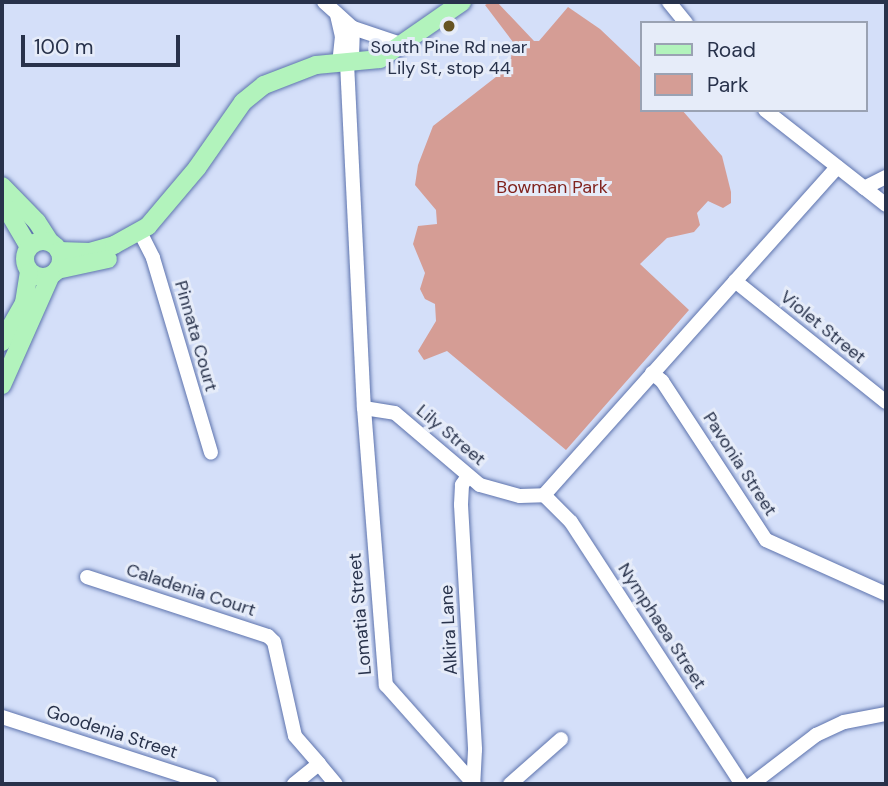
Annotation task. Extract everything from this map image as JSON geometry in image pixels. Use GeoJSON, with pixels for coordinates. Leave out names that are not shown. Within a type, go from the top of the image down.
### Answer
{"type":"FeatureCollection","features":[{"type":"Feature","properties":{"kind":"main road"},"geometry":{"type":"LineString","coordinates":[[29,272],[40,277],[104,260],[143,236],[197,168],[243,102],[264,85],[289,72],[380,59],[404,45],[462,2]]}},
{"type":"Feature","properties":{"kind":"main road"},"geometry":{"type":"LineString","coordinates":[[2,186],[37,222],[54,246],[54,272],[2,385]]}},
{"type":"Feature","properties":{"kind":"main road"},"geometry":{"type":"LineString","coordinates":[[2,201],[29,247]]}},
{"type":"Feature","properties":{"kind":"main road"},"geometry":{"type":"LineString","coordinates":[[29,247],[54,246],[90,252],[143,236]]}},
{"type":"Feature","properties":{"kind":"main road"},"geometry":{"type":"LineString","coordinates":[[2,342],[24,303],[29,272],[24,257],[29,247]]}},
{"type":"Feature","properties":{"kind":"street"},"geometry":{"type":"LineString","coordinates":[[324,2],[353,28],[404,45]]}},
{"type":"Feature","properties":{"kind":"street"},"geometry":{"type":"LineString","coordinates":[[669,2],[684,21]]}},
{"type":"Feature","properties":{"kind":"street"},"geometry":{"type":"LineString","coordinates":[[337,15],[346,63],[364,408]]}},
{"type":"Feature","properties":{"kind":"street"},"geometry":{"type":"LineString","coordinates":[[346,63],[353,28]]}},
{"type":"Feature","properties":{"kind":"street"},"geometry":{"type":"LineString","coordinates":[[768,112],[886,205]]}},
{"type":"Feature","properties":{"kind":"street"},"geometry":{"type":"LineString","coordinates":[[544,495],[837,167]]}},
{"type":"Feature","properties":{"kind":"street"},"geometry":{"type":"LineString","coordinates":[[864,188],[886,177]]}},
{"type":"Feature","properties":{"kind":"street","name":"Pinnata Court"},"geometry":{"type":"LineString","coordinates":[[143,236],[211,453]]}},
{"type":"Feature","properties":{"kind":"street","name":"Violet Street"},"geometry":{"type":"LineString","coordinates":[[735,281],[886,402]]}},
{"type":"Feature","properties":{"kind":"street","name":"Pavonia Street"},"geometry":{"type":"LineString","coordinates":[[652,373],[662,381],[766,540],[886,594]]}},
{"type":"Feature","properties":{"kind":"street","name":"Lily Street"},"geometry":{"type":"LineString","coordinates":[[364,408],[395,413],[480,485],[520,496],[544,495]]}},
{"type":"Feature","properties":{"kind":"street","name":"Lomatia Street"},"geometry":{"type":"LineString","coordinates":[[364,408],[386,685],[473,784]]}},
{"type":"Feature","properties":{"kind":"street","name":"Alkira Lane"},"geometry":{"type":"LineString","coordinates":[[468,476],[462,485],[461,505],[475,750],[473,784]]}},
{"type":"Feature","properties":{"kind":"street","name":"Nymphaea Street"},"geometry":{"type":"LineString","coordinates":[[544,495],[570,522],[743,784]]}},
{"type":"Feature","properties":{"kind":"street","name":"Caladenia Court"},"geometry":{"type":"LineString","coordinates":[[87,577],[268,636],[274,642],[295,736],[319,764]]}},
{"type":"Feature","properties":{"kind":"street"},"geometry":{"type":"LineString","coordinates":[[752,784],[830,727],[886,714]]}},
{"type":"Feature","properties":{"kind":"street","name":"Goodenia Street"},"geometry":{"type":"LineString","coordinates":[[2,717],[209,784]]}},
{"type":"Feature","properties":{"kind":"street"},"geometry":{"type":"LineString","coordinates":[[510,784],[561,739]]}},
{"type":"Feature","properties":{"kind":"street"},"geometry":{"type":"LineString","coordinates":[[294,784],[319,764],[337,784]]}},
{"type":"Feature","properties":{"kind":"green space","name":"Bowman Park"},"geometry":{"type":"Polygon","coordinates":[[[497,2],[534,41],[539,41],[568,7],[600,29],[640,67],[640,112],[684,112],[722,156],[731,192],[731,203],[723,208],[708,201],[697,213],[700,225],[694,232],[667,238],[640,264],[689,310],[566,450],[447,351],[424,360],[418,351],[436,321],[435,304],[425,299],[420,289],[425,273],[413,244],[418,226],[437,224],[436,210],[415,185],[418,165],[433,126],[510,66],[513,42],[485,5],[497,2]]]}},
{"type":"Feature","properties":{"kind":"place","name":"South Pine Rd near Lily St, stop 44"},"geometry":{"type":"Point","coordinates":[449,26]}}]}
